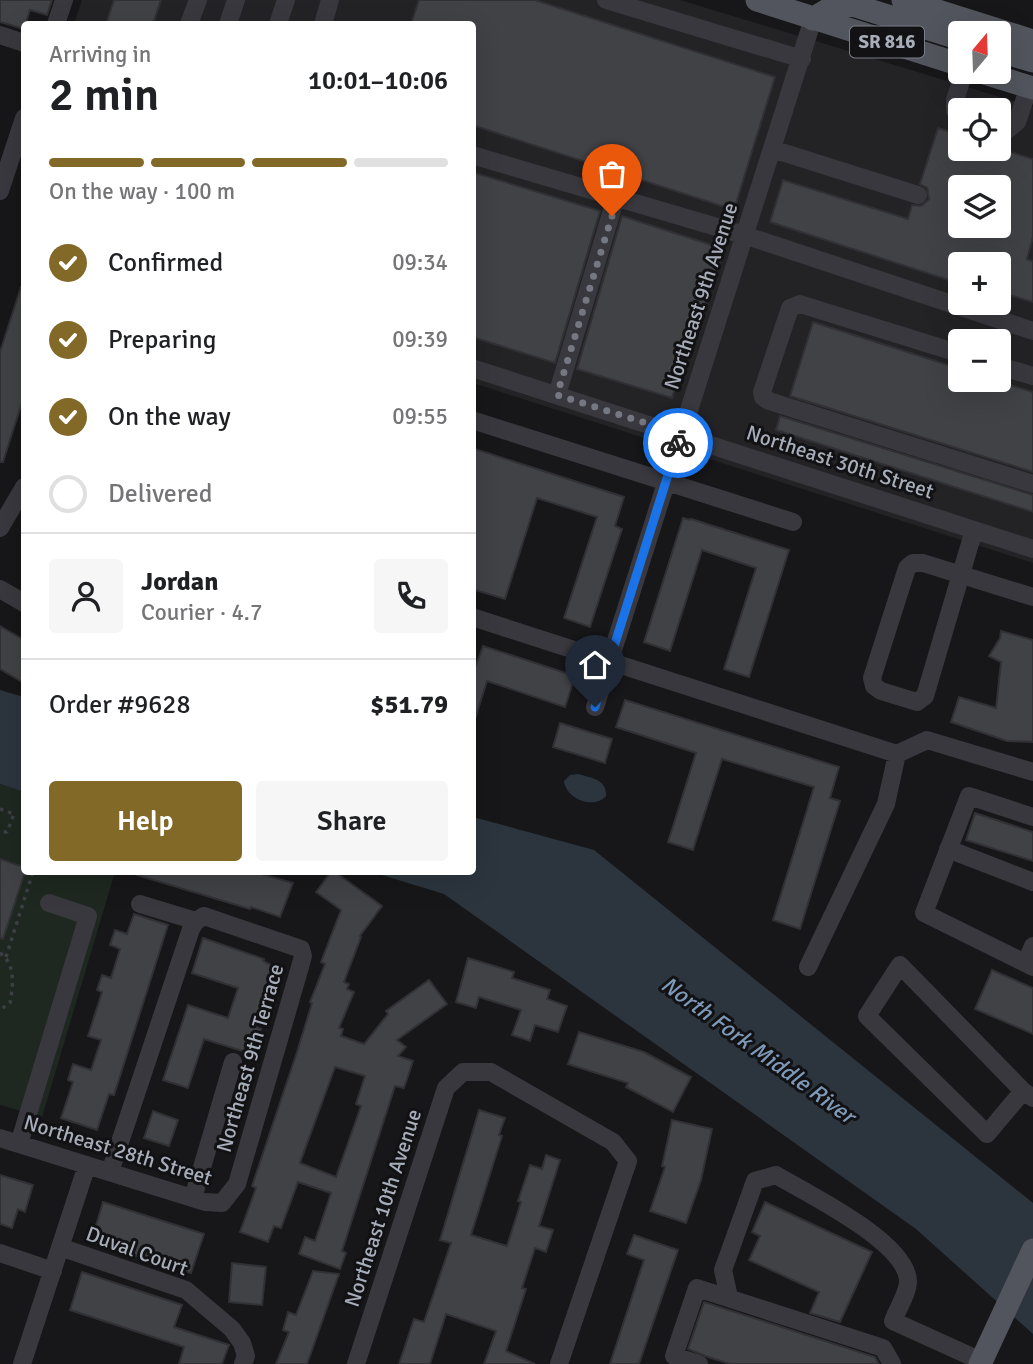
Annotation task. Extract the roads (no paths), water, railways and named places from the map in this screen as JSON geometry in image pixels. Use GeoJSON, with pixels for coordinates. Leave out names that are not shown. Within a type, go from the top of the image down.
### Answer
{"type":"FeatureCollection","features":[{"type":"Feature","properties":{"kind":"main road","name":"SR 816"},"geometry":{"type":"LineString","coordinates":[[757,0],[948,61]]}},
{"type":"Feature","properties":{"kind":"main road","name":"SR 816"},"geometry":{"type":"LineString","coordinates":[[903,0],[1033,41]]}},
{"type":"Feature","properties":{"kind":"main road"},"geometry":{"type":"LineString","coordinates":[[813,19],[833,5],[842,4],[948,35]]}},
{"type":"Feature","properties":{"kind":"main road"},"geometry":{"type":"LineString","coordinates":[[1012,55],[1033,61]]}},
{"type":"Feature","properties":{"kind":"main road"},"geometry":{"type":"LineString","coordinates":[[1012,81],[1031,87]]}},
{"type":"Feature","properties":{"kind":"main road"},"geometry":{"type":"LineString","coordinates":[[981,1362],[1033,1250]]}},
{"type":"Feature","properties":{"kind":"street"},"geometry":{"type":"LineString","coordinates":[[57,21],[64,0]]}},
{"type":"Feature","properties":{"kind":"street"},"geometry":{"type":"LineString","coordinates":[[190,21],[198,0]]}},
{"type":"Feature","properties":{"kind":"street"},"geometry":{"type":"LineString","coordinates":[[229,21],[236,0]]}},
{"type":"Feature","properties":{"kind":"street"},"geometry":{"type":"LineString","coordinates":[[279,21],[286,0]]}},
{"type":"Feature","properties":{"kind":"street"},"geometry":{"type":"LineString","coordinates":[[324,21],[330,0]]}},
{"type":"Feature","properties":{"kind":"street"},"geometry":{"type":"LineString","coordinates":[[607,0],[802,59]]}},
{"type":"Feature","properties":{"kind":"street","name":"Northeast 9th Avenue"},"geometry":{"type":"LineString","coordinates":[[595,707],[813,19]]}},
{"type":"Feature","properties":{"kind":"street"},"geometry":{"type":"LineString","coordinates":[[0,35],[21,42]]}},
{"type":"Feature","properties":{"kind":"street"},"geometry":{"type":"LineString","coordinates":[[1011,127],[1017,122],[1031,87]]}},
{"type":"Feature","properties":{"kind":"street"},"geometry":{"type":"LineString","coordinates":[[0,191],[21,127]]}},
{"type":"Feature","properties":{"kind":"street"},"geometry":{"type":"LineString","coordinates":[[772,149],[918,195]]}},
{"type":"Feature","properties":{"kind":"street"},"geometry":{"type":"LineString","coordinates":[[476,156],[744,235],[1033,331]]}},
{"type":"Feature","properties":{"kind":"street"},"geometry":{"type":"LineString","coordinates":[[557,395],[615,197]]}},
{"type":"Feature","properties":{"kind":"street"},"geometry":{"type":"LineString","coordinates":[[948,350],[800,304],[794,305],[790,309],[762,392],[763,397],[1033,484]]}},
{"type":"Feature","properties":{"kind":"street","name":"Northeast 30th Street"},"geometry":{"type":"LineString","coordinates":[[476,369],[1033,549]]}},
{"type":"Feature","properties":{"kind":"street"},"geometry":{"type":"LineString","coordinates":[[1011,370],[1033,376]]}},
{"type":"Feature","properties":{"kind":"street"},"geometry":{"type":"LineString","coordinates":[[476,421],[793,522]]}},
{"type":"Feature","properties":{"kind":"street"},"geometry":{"type":"LineString","coordinates":[[0,528],[21,492]]}},
{"type":"Feature","properties":{"kind":"street"},"geometry":{"type":"LineString","coordinates":[[974,530],[962,574],[925,696],[917,702],[881,691],[874,686],[872,678],[907,568],[913,564],[923,563],[962,574],[1033,597]]}},
{"type":"Feature","properties":{"kind":"street"},"geometry":{"type":"LineString","coordinates":[[0,589],[21,601]]}},
{"type":"Feature","properties":{"kind":"street"},"geometry":{"type":"LineString","coordinates":[[476,618],[897,754],[927,740],[1033,772]]}},
{"type":"Feature","properties":{"kind":"street"},"geometry":{"type":"LineString","coordinates":[[808,967],[886,804],[897,754]]}},
{"type":"Feature","properties":{"kind":"street"},"geometry":{"type":"LineString","coordinates":[[1033,817],[969,796],[924,913],[1029,965],[1033,946]]}},
{"type":"Feature","properties":{"kind":"street"},"geometry":{"type":"LineString","coordinates":[[948,849],[1033,882]]}},
{"type":"Feature","properties":{"kind":"street"},"geometry":{"type":"LineString","coordinates":[[19,1144],[88,916],[49,903]]}},
{"type":"Feature","properties":{"kind":"street","name":"Northeast 9th Terrace"},"geometry":{"type":"LineString","coordinates":[[140,904],[196,921],[204,916],[292,945],[301,949],[303,956],[237,1184],[222,1203]]}},
{"type":"Feature","properties":{"kind":"street"},"geometry":{"type":"LineString","coordinates":[[110,1172],[191,929],[196,921]]}},
{"type":"Feature","properties":{"kind":"street"},"geometry":{"type":"LineString","coordinates":[[900,965],[966,1033],[1028,1095],[987,1134],[867,1016],[900,965]]}},
{"type":"Feature","properties":{"kind":"street"},"geometry":{"type":"LineString","coordinates":[[193,1198],[233,1062]]}},
{"type":"Feature","properties":{"kind":"street","name":"Northeast 10th Avenue"},"geometry":{"type":"LineString","coordinates":[[356,1364],[446,1088],[463,1072],[491,1072],[613,1142],[628,1161],[559,1364]]}},
{"type":"Feature","properties":{"kind":"street","name":"Northeast 28th Street"},"geometry":{"type":"LineString","coordinates":[[0,1138],[193,1198],[222,1203]]}},
{"type":"Feature","properties":{"kind":"street"},"geometry":{"type":"LineString","coordinates":[[22,1364],[87,1165]]}},
{"type":"Feature","properties":{"kind":"street"},"geometry":{"type":"LineString","coordinates":[[729,1297],[723,1270],[755,1181],[776,1175],[878,1236],[904,1263],[908,1282],[893,1321],[981,1362]]}},
{"type":"Feature","properties":{"kind":"street","name":"Duval Court"},"geometry":{"type":"LineString","coordinates":[[60,1247],[186,1290],[232,1329],[242,1343],[246,1356],[243,1364]]}},
{"type":"Feature","properties":{"kind":"street"},"geometry":{"type":"LineString","coordinates":[[0,1253],[53,1271]]}},
{"type":"Feature","properties":{"kind":"street"},"geometry":{"type":"LineString","coordinates":[[699,1364],[674,1356],[696,1287],[883,1348],[892,1364]]}},
{"type":"Feature","properties":{"kind":"water"},"geometry":{"type":"Polygon","coordinates":[[[0,690],[21,696],[21,791],[0,784],[0,690]]]}},
{"type":"Feature","properties":{"kind":"water"},"geometry":{"type":"Polygon","coordinates":[[[578,774],[601,783],[606,790],[606,796],[595,802],[575,797],[564,781],[570,775],[578,774]]]}},
{"type":"Feature","properties":{"kind":"water","name":"North Fork Middle River"},"geometry":{"type":"Polygon","coordinates":[[[476,818],[594,850],[1033,1203],[1033,1334],[916,1229],[444,894],[382,875],[476,875],[476,818]]]}}]}
